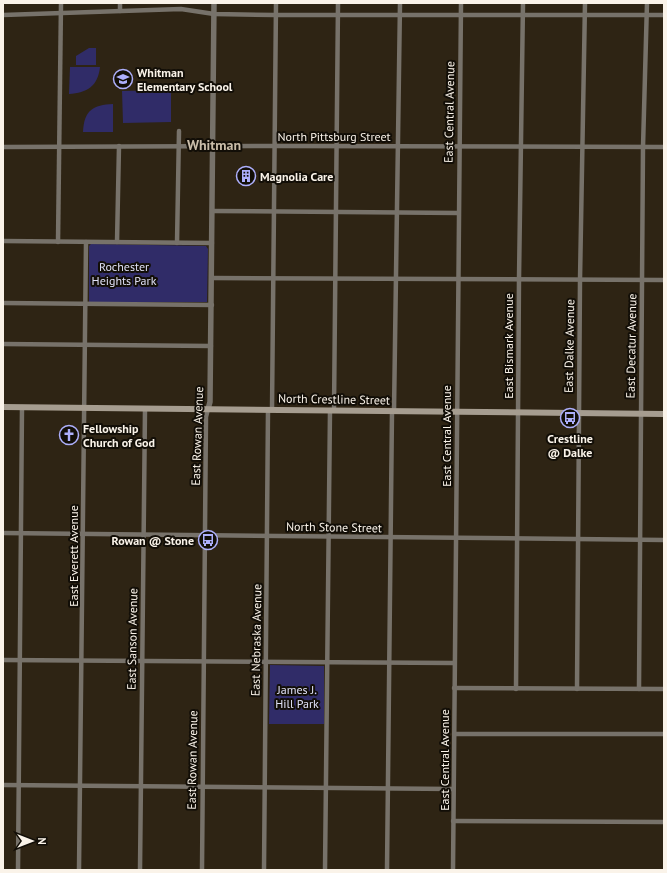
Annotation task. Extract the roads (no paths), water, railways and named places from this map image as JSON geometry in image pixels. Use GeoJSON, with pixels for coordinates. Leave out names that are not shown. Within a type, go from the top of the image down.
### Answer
{"type":"FeatureCollection","features":[{"type":"Feature","properties":{"kind":"main road","name":"North Crestline Street"},"geometry":{"type":"LineString","coordinates":[[3,407],[664,414]]}},
{"type":"Feature","properties":{"kind":"street"},"geometry":{"type":"LineString","coordinates":[[58,242],[61,3]]}},
{"type":"Feature","properties":{"kind":"street"},"geometry":{"type":"LineString","coordinates":[[120,3],[120,11]]}},
{"type":"Feature","properties":{"kind":"street"},"geometry":{"type":"LineString","coordinates":[[181,3],[181,9]]}},
{"type":"Feature","properties":{"kind":"street","name":"East Rowan Avenue"},"geometry":{"type":"LineString","coordinates":[[202,870],[206,417],[210,402],[212,305],[214,3]]}},
{"type":"Feature","properties":{"kind":"street","name":"East Nebraska Avenue"},"geometry":{"type":"LineString","coordinates":[[264,870],[265,662],[273,277],[276,3]]}},
{"type":"Feature","properties":{"kind":"street"},"geometry":{"type":"LineString","coordinates":[[326,870],[327,663],[335,278],[338,3]]}},
{"type":"Feature","properties":{"kind":"street"},"geometry":{"type":"LineString","coordinates":[[387,870],[390,538],[397,278],[400,3]]}},
{"type":"Feature","properties":{"kind":"street","name":"East Central Avenue"},"geometry":{"type":"LineString","coordinates":[[453,870],[457,279],[461,3]]}},
{"type":"Feature","properties":{"kind":"street","name":"East Bismark Avenue"},"geometry":{"type":"LineString","coordinates":[[516,689],[520,147],[523,3]]}},
{"type":"Feature","properties":{"kind":"street","name":"East Dalke Avenue"},"geometry":{"type":"LineString","coordinates":[[577,689],[580,280],[585,3]]}},
{"type":"Feature","properties":{"kind":"street","name":"East Decatur Avenue"},"geometry":{"type":"LineString","coordinates":[[639,689],[643,147],[647,3]]}},
{"type":"Feature","properties":{"kind":"street"},"geometry":{"type":"LineString","coordinates":[[3,15],[181,9],[214,14],[664,15]]}},
{"type":"Feature","properties":{"kind":"street"},"geometry":{"type":"LineString","coordinates":[[178,243],[179,131]]}},
{"type":"Feature","properties":{"kind":"street"},"geometry":{"type":"LineString","coordinates":[[117,242],[118,146]]}},
{"type":"Feature","properties":{"kind":"street","name":"North Pittsburg Street"},"geometry":{"type":"LineString","coordinates":[[3,147],[664,147]]}},
{"type":"Feature","properties":{"kind":"street"},"geometry":{"type":"LineString","coordinates":[[212,211],[458,213]]}},
{"type":"Feature","properties":{"kind":"street"},"geometry":{"type":"LineString","coordinates":[[3,241],[212,243]]}},
{"type":"Feature","properties":{"kind":"street","name":"East Everett Avenue"},"geometry":{"type":"LineString","coordinates":[[79,870],[86,242]]}},
{"type":"Feature","properties":{"kind":"street"},"geometry":{"type":"LineString","coordinates":[[212,278],[273,277],[664,280]]}},
{"type":"Feature","properties":{"kind":"street"},"geometry":{"type":"LineString","coordinates":[[3,304],[212,305]]}},
{"type":"Feature","properties":{"kind":"street"},"geometry":{"type":"LineString","coordinates":[[3,344],[211,346]]}},
{"type":"Feature","properties":{"kind":"street"},"geometry":{"type":"LineString","coordinates":[[18,870],[22,407]]}},
{"type":"Feature","properties":{"kind":"street","name":"East Sanson Avenue"},"geometry":{"type":"LineString","coordinates":[[140,870],[145,408]]}},
{"type":"Feature","properties":{"kind":"street","name":"North Stone Street"},"geometry":{"type":"LineString","coordinates":[[3,533],[664,540]]}},
{"type":"Feature","properties":{"kind":"street"},"geometry":{"type":"LineString","coordinates":[[3,660],[454,663]]}},
{"type":"Feature","properties":{"kind":"street"},"geometry":{"type":"LineString","coordinates":[[454,688],[664,690]]}},
{"type":"Feature","properties":{"kind":"street"},"geometry":{"type":"LineString","coordinates":[[454,734],[664,734]]}},
{"type":"Feature","properties":{"kind":"street"},"geometry":{"type":"LineString","coordinates":[[3,785],[454,789]]}},
{"type":"Feature","properties":{"kind":"street"},"geometry":{"type":"LineString","coordinates":[[454,821],[664,822]]}},
{"type":"Feature","properties":{"kind":"place","name":"Whitman Elementary School"},"geometry":{"type":"Point","coordinates":[123,79]}},
{"type":"Feature","properties":{"kind":"place","name":"Magnolia Care"},"geometry":{"type":"Point","coordinates":[246,176]}},
{"type":"Feature","properties":{"kind":"place","name":"Crestline @ Dalke"},"geometry":{"type":"Point","coordinates":[570,418]}},
{"type":"Feature","properties":{"kind":"place","name":"Fellowship Church of God"},"geometry":{"type":"Point","coordinates":[69,435]}},
{"type":"Feature","properties":{"kind":"place","name":"Rowan @ Stone"},"geometry":{"type":"Point","coordinates":[208,540]}},
{"type":"Feature","properties":{"kind":"district","name":"Whitman"},"geometry":{"type":"Point","coordinates":[214,145]}},
{"type":"Feature","properties":{"kind":"park label","name":"Rochester Heights Park"},"geometry":{"type":"Point","coordinates":[124,273]}},
{"type":"Feature","properties":{"kind":"park label","name":"James J. Hill Park"},"geometry":{"type":"Point","coordinates":[297,696]}}]}
